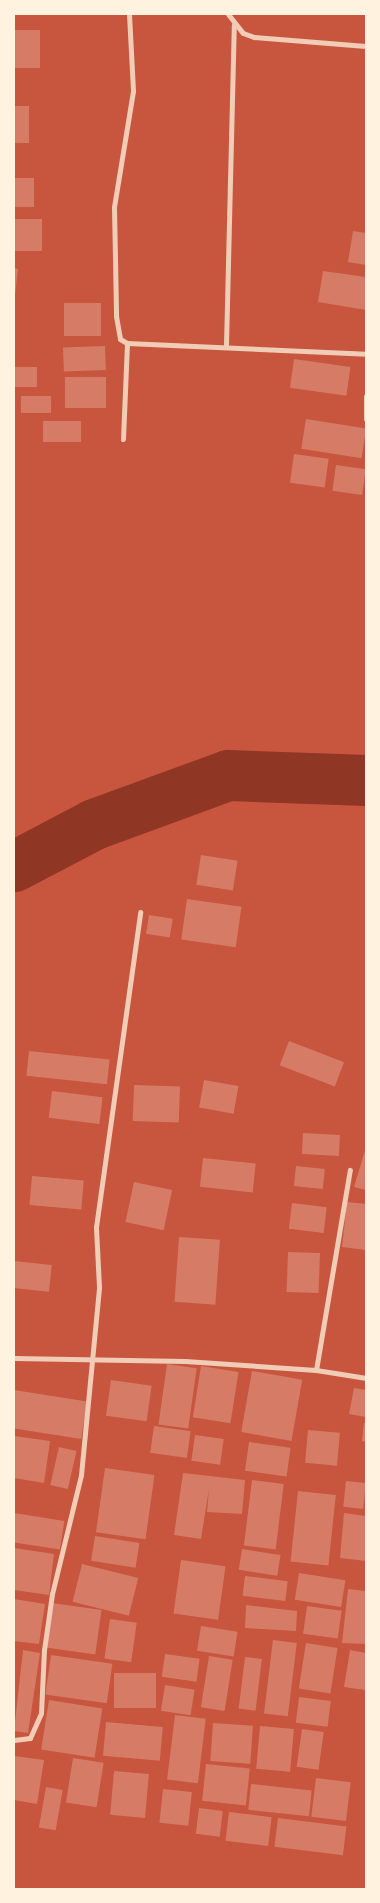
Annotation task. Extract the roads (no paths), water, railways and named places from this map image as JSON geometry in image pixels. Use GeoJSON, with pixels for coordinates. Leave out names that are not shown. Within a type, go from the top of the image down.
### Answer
{"type":"FeatureCollection","features":[{"type":"Feature","properties":{"kind":"street"},"geometry":{"type":"LineString","coordinates":[[130,14],[133,91],[114,207],[117,330],[120,339],[128,343],[226,345],[366,354]]}},
{"type":"Feature","properties":{"kind":"street"},"geometry":{"type":"LineString","coordinates":[[228,14],[234,25],[242,33],[254,37],[366,46]]}},
{"type":"Feature","properties":{"kind":"street"},"geometry":{"type":"LineString","coordinates":[[226,345],[234,25]]}},
{"type":"Feature","properties":{"kind":"street"},"geometry":{"type":"LineString","coordinates":[[123,439],[128,343]]}},
{"type":"Feature","properties":{"kind":"street"},"geometry":{"type":"LineString","coordinates":[[366,396],[366,419]]}},
{"type":"Feature","properties":{"kind":"street"},"geometry":{"type":"LineString","coordinates":[[14,1740],[30,1738],[41,1713],[44,1650],[52,1594],[77,1500],[99,1287],[96,1227],[140,912]]}},
{"type":"Feature","properties":{"kind":"street"},"geometry":{"type":"LineString","coordinates":[[316,1370],[350,1170]]}},
{"type":"Feature","properties":{"kind":"street"},"geometry":{"type":"LineString","coordinates":[[14,1358],[186,1361],[316,1370],[366,1378]]}},
{"type":"Feature","properties":{"kind":"waterway"},"geometry":{"type":"LineString","coordinates":[[14,866],[94,824],[228,775],[366,780]]}}]}
